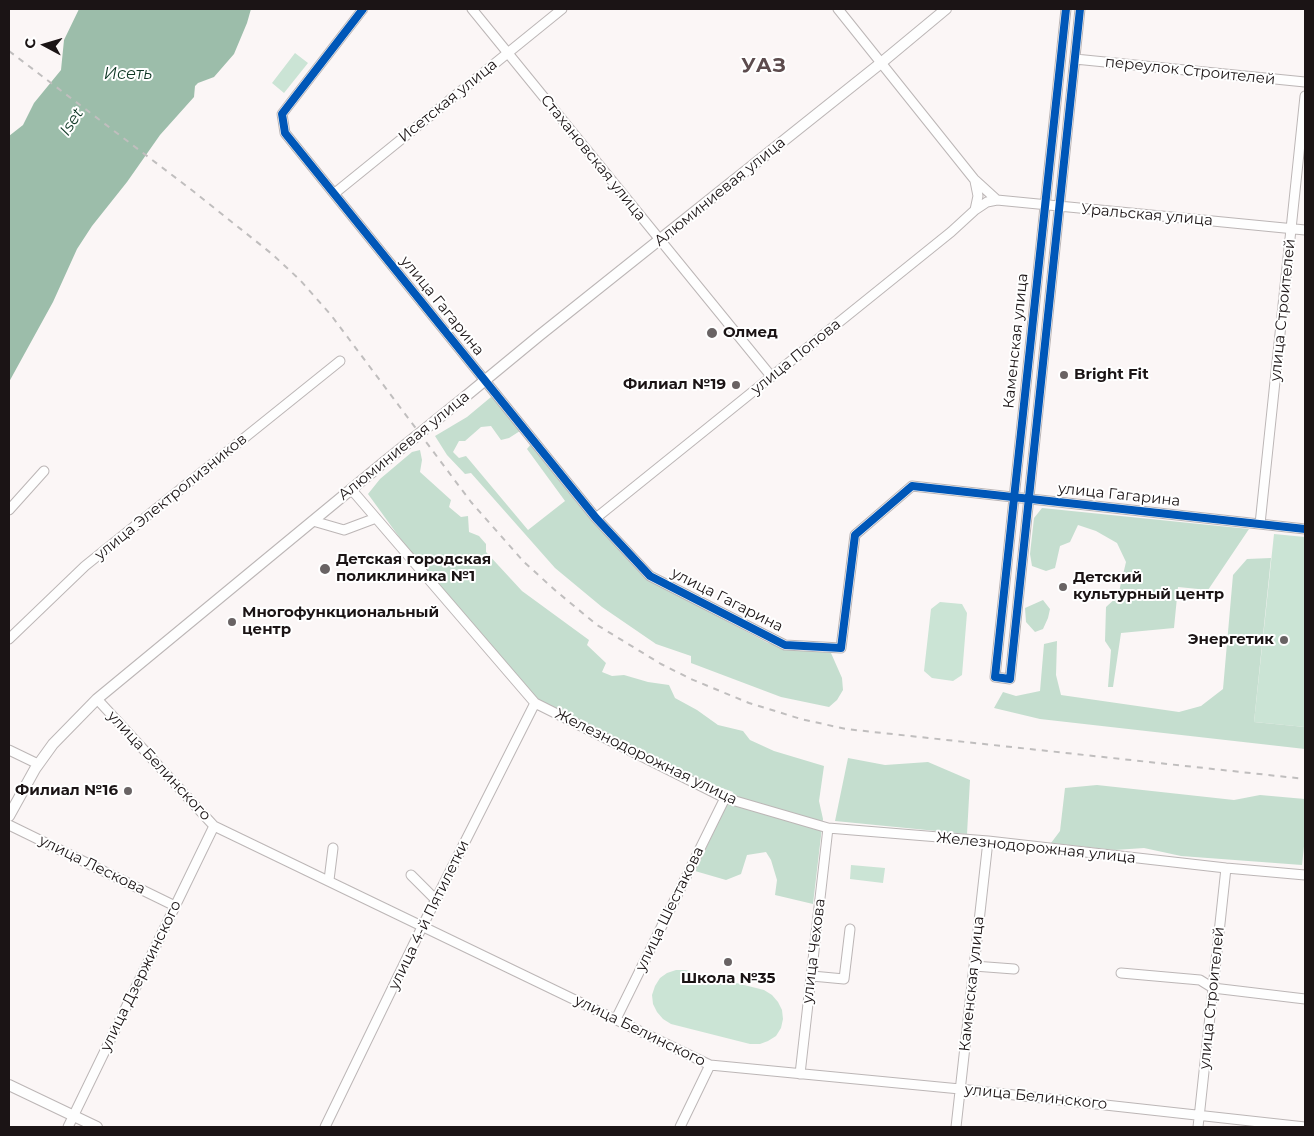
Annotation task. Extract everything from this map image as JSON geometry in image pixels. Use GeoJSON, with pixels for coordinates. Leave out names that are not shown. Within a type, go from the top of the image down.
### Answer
{"type":"FeatureCollection","features":[{"type":"Feature","properties":{"kind":"main road","name":"Алюминиевая улица"},"geometry":{"type":"LineString","coordinates":[[9,816],[38,764],[53,744],[97,699],[540,335],[946,9]]}},
{"type":"Feature","properties":{"kind":"main road"},"geometry":{"type":"LineString","coordinates":[[9,1084],[97,1127]]}},
{"type":"Feature","properties":{"kind":"street","name":"улица Гагарина"},"geometry":{"type":"LineString","coordinates":[[363,9],[282,114],[284,133],[335,193],[596,518],[650,576],[785,645],[841,648],[855,535],[912,486],[1305,529]]}},
{"type":"Feature","properties":{"kind":"street","name":"Стахановская улица"},"geometry":{"type":"LineString","coordinates":[[472,9],[771,376]]}},
{"type":"Feature","properties":{"kind":"street","name":"Исетская улица"},"geometry":{"type":"LineString","coordinates":[[335,193],[562,9]]}},
{"type":"Feature","properties":{"kind":"street"},"geometry":{"type":"LineString","coordinates":[[838,9],[974,179],[997,200]]}},
{"type":"Feature","properties":{"kind":"street","name":"Каменская улица"},"geometry":{"type":"LineString","coordinates":[[1066,9],[995,677],[1010,679],[1080,9]]}},
{"type":"Feature","properties":{"kind":"street","name":"переулок Строителей"},"geometry":{"type":"LineString","coordinates":[[1075,59],[1305,82]]}},
{"type":"Feature","properties":{"kind":"street","name":"улица Строителей"},"geometry":{"type":"LineString","coordinates":[[1260,524],[1305,96]]}},
{"type":"Feature","properties":{"kind":"street"},"geometry":{"type":"LineString","coordinates":[[974,179],[978,196],[975,210]]}},
{"type":"Feature","properties":{"kind":"street","name":"Уральская улица"},"geometry":{"type":"LineString","coordinates":[[997,200],[1305,230]]}},
{"type":"Feature","properties":{"kind":"street","name":"улица Попова"},"geometry":{"type":"LineString","coordinates":[[596,518],[944,238],[975,210],[987,202],[997,200]]}},
{"type":"Feature","properties":{"kind":"street","name":"улица Электролизников"},"geometry":{"type":"LineString","coordinates":[[9,639],[85,566],[340,361]]}},
{"type":"Feature","properties":{"kind":"street"},"geometry":{"type":"LineString","coordinates":[[9,510],[44,471]]}},
{"type":"Feature","properties":{"kind":"street","name":"Железнодорожная улица"},"geometry":{"type":"LineString","coordinates":[[351,490],[535,703],[725,798],[828,828],[988,841],[1305,875]]}},
{"type":"Feature","properties":{"kind":"street"},"geometry":{"type":"LineString","coordinates":[[313,521],[344,530],[376,518]]}},
{"type":"Feature","properties":{"kind":"street","name":"улица Белинского"},"geometry":{"type":"LineString","coordinates":[[97,699],[214,826],[423,925],[710,1065],[960,1089],[1305,1127]]}},
{"type":"Feature","properties":{"kind":"street","name":"улица 4-й Пятилетки"},"geometry":{"type":"LineString","coordinates":[[325,1127],[423,925],[535,703]]}},
{"type":"Feature","properties":{"kind":"street"},"geometry":{"type":"LineString","coordinates":[[9,750],[38,764]]}},
{"type":"Feature","properties":{"kind":"street","name":"улица Шестакова"},"geometry":{"type":"LineString","coordinates":[[616,1019],[725,798]]}},
{"type":"Feature","properties":{"kind":"street","name":"улица Лескова"},"geometry":{"type":"LineString","coordinates":[[9,825],[175,906]]}},
{"type":"Feature","properties":{"kind":"street","name":"улица Дзержинского"},"geometry":{"type":"LineString","coordinates":[[68,1127],[214,826]]}},
{"type":"Feature","properties":{"kind":"street","name":"улица Чехова"},"geometry":{"type":"LineString","coordinates":[[800,1074],[828,828]]}},
{"type":"Feature","properties":{"kind":"street","name":"Каменская улица"},"geometry":{"type":"LineString","coordinates":[[956,1127],[988,841]]}},
{"type":"Feature","properties":{"kind":"street"},"geometry":{"type":"LineString","coordinates":[[329,880],[333,848]]}},
{"type":"Feature","properties":{"kind":"street","name":"улица Строителей"},"geometry":{"type":"LineString","coordinates":[[1198,1127],[1226,868]]}},
{"type":"Feature","properties":{"kind":"street"},"geometry":{"type":"LineString","coordinates":[[411,875],[436,900]]}},
{"type":"Feature","properties":{"kind":"street"},"geometry":{"type":"LineString","coordinates":[[812,976],[844,979],[850,929]]}},
{"type":"Feature","properties":{"kind":"street"},"geometry":{"type":"LineString","coordinates":[[974,966],[1014,969]]}},
{"type":"Feature","properties":{"kind":"street"},"geometry":{"type":"LineString","coordinates":[[1121,973],[1200,980],[1213,988],[1305,999]]}},
{"type":"Feature","properties":{"kind":"street"},"geometry":{"type":"LineString","coordinates":[[680,1127],[710,1065]]}},
{"type":"Feature","properties":{"kind":"shaded area"},"geometry":{"type":"Polygon","coordinates":[[[295,53],[308,63],[284,93],[272,83],[295,53]]]}},
{"type":"Feature","properties":{"kind":"shaded area"},"geometry":{"type":"Polygon","coordinates":[[[491,397],[497,401],[520,431],[509,438],[501,440],[491,426],[481,427],[465,441],[459,441],[453,452],[459,458],[466,456],[528,530],[565,501],[527,449],[531,444],[617,548],[651,581],[768,643],[831,653],[842,678],[843,690],[837,700],[829,707],[781,697],[691,663],[691,656],[656,644],[602,607],[555,568],[471,473],[465,474],[447,455],[435,436],[467,417],[491,397]]]}},
{"type":"Feature","properties":{"kind":"shaded area"},"geometry":{"type":"Polygon","coordinates":[[[420,450],[422,460],[420,472],[451,500],[449,507],[461,517],[468,516],[469,532],[479,536],[486,544],[486,552],[522,591],[589,640],[587,645],[606,663],[602,672],[612,676],[624,675],[648,682],[669,685],[675,698],[697,710],[718,725],[743,731],[750,740],[774,751],[824,766],[819,801],[823,819],[813,904],[775,895],[777,880],[771,860],[766,852],[747,855],[741,874],[726,880],[695,871],[733,792],[700,780],[537,699],[410,552],[368,494],[380,479],[412,452],[420,450]]]}},
{"type":"Feature","properties":{"kind":"shaded area"},"geometry":{"type":"Polygon","coordinates":[[[1042,508],[1249,529],[1208,590],[1178,587],[1174,628],[1121,633],[1113,687],[1108,687],[1111,650],[1105,641],[1106,607],[1118,596],[1126,562],[1117,543],[1096,531],[1078,525],[1070,542],[1060,546],[1055,568],[1046,571],[1032,566],[1030,554],[1034,518],[1042,508]]]}},
{"type":"Feature","properties":{"kind":"shaded area","name":"Энергетик"},"geometry":{"type":"Polygon","coordinates":[[[1274,534],[1305,537],[1305,727],[1254,722],[1274,534]]]}},
{"type":"Feature","properties":{"kind":"shaded area"},"geometry":{"type":"Polygon","coordinates":[[[1271,558],[1254,722],[1305,727],[1305,749],[1040,719],[994,708],[1003,692],[1016,696],[1040,691],[1044,644],[1057,641],[1056,675],[1061,695],[1179,712],[1201,706],[1223,689],[1233,575],[1247,559],[1271,558]]]}},
{"type":"Feature","properties":{"kind":"shaded area"},"geometry":{"type":"Polygon","coordinates":[[[1043,600],[1050,609],[1048,618],[1043,629],[1035,632],[1026,622],[1025,608],[1043,600]]]}},
{"type":"Feature","properties":{"kind":"shaded area"},"geometry":{"type":"Polygon","coordinates":[[[940,602],[962,604],[967,613],[962,675],[953,681],[932,678],[924,671],[931,609],[940,602]]]}},
{"type":"Feature","properties":{"kind":"shaded area"},"geometry":{"type":"Polygon","coordinates":[[[848,758],[885,765],[928,762],[970,780],[967,834],[835,821],[848,758]]]}},
{"type":"Feature","properties":{"kind":"shaded area"},"geometry":{"type":"Polygon","coordinates":[[[1097,785],[1234,800],[1260,795],[1305,799],[1305,837],[1302,865],[1181,856],[1144,848],[1115,850],[1051,843],[1060,831],[1065,788],[1097,785]]]}},
{"type":"Feature","properties":{"kind":"shaded area"},"geometry":{"type":"Polygon","coordinates":[[[851,865],[885,868],[883,883],[850,879],[851,865]]]}},
{"type":"Feature","properties":{"kind":"shaded area"},"geometry":{"type":"Polygon","coordinates":[[[676,970],[685,970],[764,990],[772,995],[782,1010],[781,1028],[776,1036],[768,1041],[760,1044],[750,1044],[671,1024],[657,1012],[653,1004],[652,995],[660,978],[676,970]]]}},
{"type":"Feature","properties":{"kind":"water","name":"Исеть"},"geometry":{"type":"Polygon","coordinates":[[[79,9],[251,9],[234,54],[214,77],[195,86],[194,97],[160,135],[77,249],[53,302],[9,382],[9,136],[23,125],[34,103],[61,70],[64,40],[79,9]]]}},
{"type":"Feature","properties":{"kind":"railway"},"geometry":{"type":"LineString","coordinates":[[9,51],[193,191],[272,254],[300,280],[331,315],[471,502],[524,562],[597,625],[661,664],[691,679],[749,703],[801,719],[846,729],[1305,779]]}},
{"type":"Feature","properties":{"kind":"cycle path"},"geometry":{"type":"LineString","coordinates":[[363,9],[282,114],[285,133],[596,518],[650,576],[785,645],[841,648],[855,535],[912,486],[1305,529]]}},
{"type":"Feature","properties":{"kind":"cycle path"},"geometry":{"type":"LineString","coordinates":[[1066,9],[995,677],[1010,679],[1080,9]]}},
{"type":"Feature","properties":{"kind":"place","name":"Олмед"},"geometry":{"type":"Point","coordinates":[712,333]}},
{"type":"Feature","properties":{"kind":"place","name":"Bright Fit"},"geometry":{"type":"Point","coordinates":[1064,375]}},
{"type":"Feature","properties":{"kind":"place","name":"Филиал №19"},"geometry":{"type":"Point","coordinates":[736,385]}},
{"type":"Feature","properties":{"kind":"place","name":"Детская городская поликлиника №1"},"geometry":{"type":"Point","coordinates":[325,569]}},
{"type":"Feature","properties":{"kind":"place","name":"Детский культурный центр"},"geometry":{"type":"Point","coordinates":[1063,587]}},
{"type":"Feature","properties":{"kind":"place","name":"Многофункциональный центр"},"geometry":{"type":"Point","coordinates":[232,622]}},
{"type":"Feature","properties":{"kind":"place","name":"Энергетик"},"geometry":{"type":"Point","coordinates":[1284,640]}},
{"type":"Feature","properties":{"kind":"place","name":"Филиал №16"},"geometry":{"type":"Point","coordinates":[128,791]}},
{"type":"Feature","properties":{"kind":"place","name":"Школа №35"},"geometry":{"type":"Point","coordinates":[728,962]}},
{"type":"Feature","properties":{"kind":"district","name":"УАЗ"},"geometry":{"type":"Point","coordinates":[764,66]}},
{"type":"Feature","properties":{"kind":"water label","name":"Iset"},"geometry":{"type":"Point","coordinates":[72,122]}}]}
